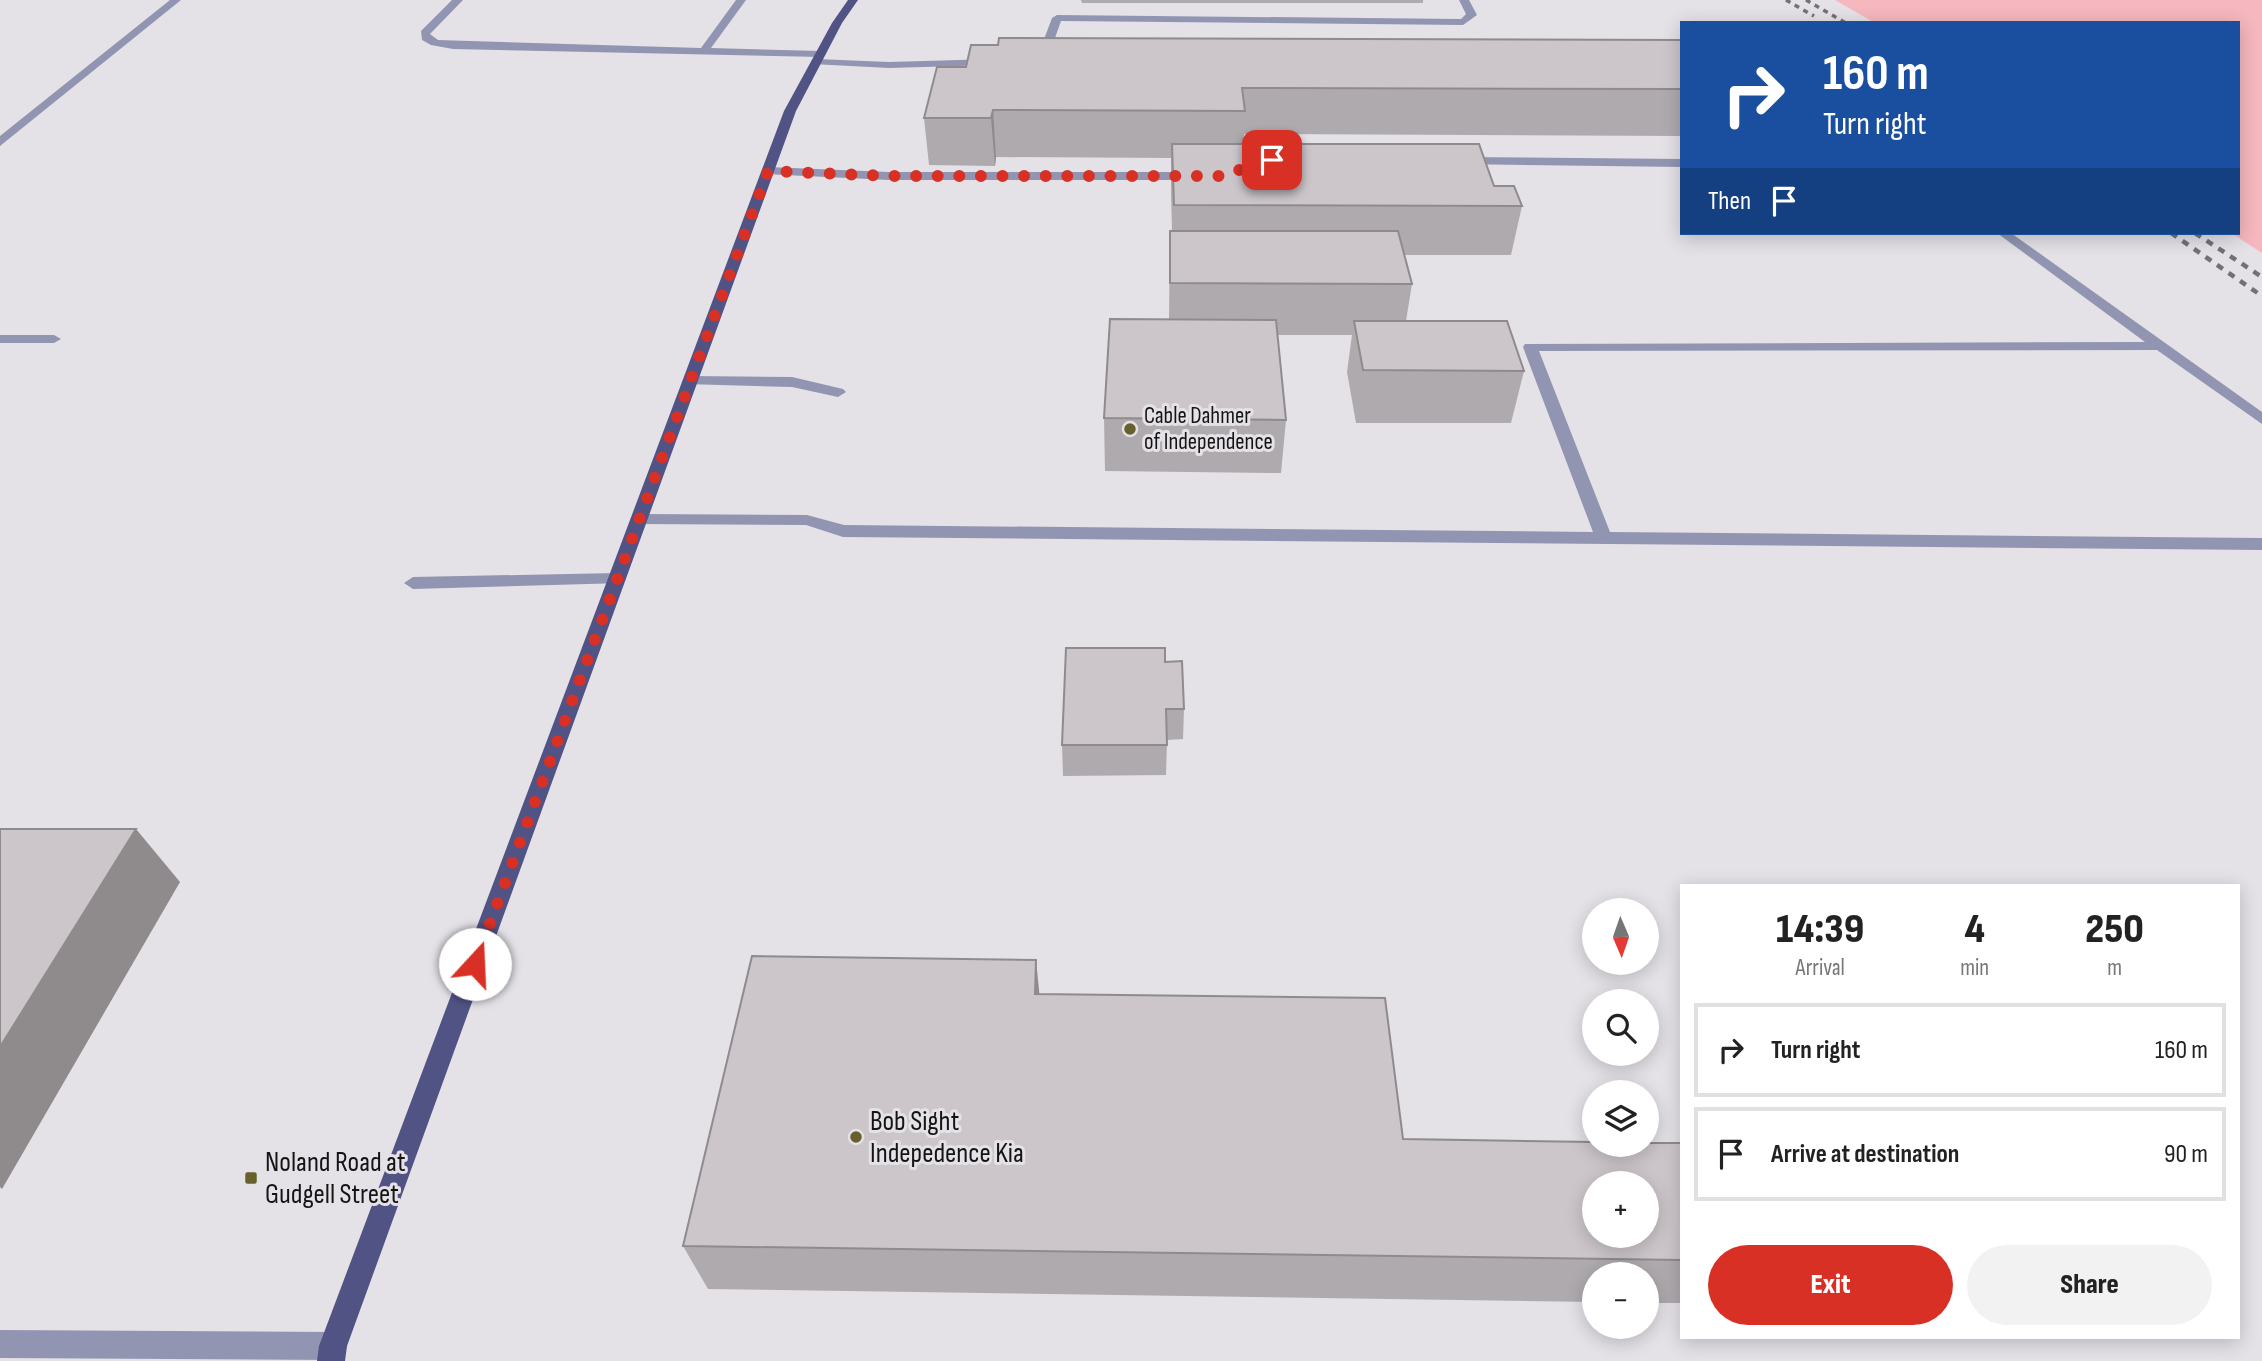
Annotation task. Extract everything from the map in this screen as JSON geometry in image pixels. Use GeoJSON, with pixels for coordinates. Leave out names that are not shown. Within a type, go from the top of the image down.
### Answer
{"type":"FeatureCollection","features":[{"type":"Feature","properties":{"kind":"main road"},"geometry":{"type":"LineString","coordinates":[[328,1356],[790,111],[853,0]]}},
{"type":"Feature","properties":{"kind":"street"},"geometry":{"type":"LineString","coordinates":[[0,142],[176,0]]}},
{"type":"Feature","properties":{"kind":"street"},"geometry":{"type":"LineString","coordinates":[[458,0],[425,33],[426,38],[435,43],[453,46],[704,51],[890,65],[1016,59],[1045,53],[1057,18],[1463,22],[1472,15],[1464,0]]}},
{"type":"Feature","properties":{"kind":"street"},"geometry":{"type":"LineString","coordinates":[[704,51],[741,0]]}},
{"type":"Feature","properties":{"kind":"street"},"geometry":{"type":"LineString","coordinates":[[1439,161],[1680,163]]}},
{"type":"Feature","properties":{"kind":"street"},"geometry":{"type":"LineString","coordinates":[[768,171],[889,176],[1207,176]]}},
{"type":"Feature","properties":{"kind":"street"},"geometry":{"type":"LineString","coordinates":[[0,340],[54,340]]}},
{"type":"Feature","properties":{"kind":"street"},"geometry":{"type":"LineString","coordinates":[[1605,538],[1530,347],[2159,345]]}},
{"type":"Feature","properties":{"kind":"street"},"geometry":{"type":"LineString","coordinates":[[690,382],[792,382],[838,392]]}},
{"type":"Feature","properties":{"kind":"street"},"geometry":{"type":"LineString","coordinates":[[413,583],[617,579]]}},
{"type":"Feature","properties":{"kind":"street"},"geometry":{"type":"LineString","coordinates":[[0,1343],[328,1356]]}},
{"type":"Feature","properties":{"kind":"lane"},"geometry":{"type":"LineString","coordinates":[[2006,235],[2262,419]]}},
{"type":"Feature","properties":{"kind":"lane"},"geometry":{"type":"LineString","coordinates":[[639,519],[807,520],[843,531],[2262,544]]}},
{"type":"Feature","properties":{"kind":"shaded area"},"geometry":{"type":"Polygon","coordinates":[[[1835,0],[2262,0],[2262,253],[2234,235],[2240,235],[2240,21],[1872,21],[1835,0]]]}},
{"type":"Feature","properties":{"kind":"building"},"geometry":{"type":"Polygon","coordinates":[[[999,38],[1680,40],[1680,89],[1242,88],[1245,111],[993,110],[991,118],[924,118],[937,67],[966,67],[971,45],[998,45],[999,38]]]}},
{"type":"Feature","properties":{"kind":"building"},"geometry":{"type":"Polygon","coordinates":[[[1172,144],[1479,144],[1494,186],[1514,186],[1522,206],[1174,205],[1172,144]]]}},
{"type":"Feature","properties":{"kind":"building"},"geometry":{"type":"Polygon","coordinates":[[[1170,231],[1398,231],[1412,284],[1170,283],[1170,231]]]}},
{"type":"Feature","properties":{"kind":"building"},"geometry":{"type":"Polygon","coordinates":[[[1110,319],[1276,320],[1286,420],[1104,418],[1110,319]]]}},
{"type":"Feature","properties":{"kind":"building"},"geometry":{"type":"Polygon","coordinates":[[[1354,321],[1507,321],[1524,371],[1363,370],[1354,321]]]}},
{"type":"Feature","properties":{"kind":"building"},"geometry":{"type":"Polygon","coordinates":[[[1066,648],[1165,648],[1165,662],[1182,661],[1184,709],[1166,709],[1167,745],[1062,745],[1066,648]]]}},
{"type":"Feature","properties":{"kind":"building"},"geometry":{"type":"Polygon","coordinates":[[[0,829],[136,829],[0,1047],[0,829]]]}},
{"type":"Feature","properties":{"kind":"building"},"geometry":{"type":"Polygon","coordinates":[[[752,956],[1036,960],[1035,994],[1385,998],[1403,1139],[1582,1142],[1582,1157],[1659,1157],[1659,1143],[1680,1143],[1680,1260],[683,1246],[752,956]]]}},
{"type":"Feature","properties":{"kind":"railway"},"geometry":{"type":"LineString","coordinates":[[1786,0],[1814,16]]}},
{"type":"Feature","properties":{"kind":"railway"},"geometry":{"type":"LineString","coordinates":[[1806,0],[1843,21]]}},
{"type":"Feature","properties":{"kind":"railway"},"geometry":{"type":"LineString","coordinates":[[2174,235],[2262,296]]}},
{"type":"Feature","properties":{"kind":"railway"},"geometry":{"type":"LineString","coordinates":[[2198,235],[2262,277]]}},
{"type":"Feature","properties":{"kind":"place","name":"Cable Dahmer of Independence"},"geometry":{"type":"Point","coordinates":[1130,429]}},
{"type":"Feature","properties":{"kind":"place","name":"Bob Sight Indepedence Kia"},"geometry":{"type":"Point","coordinates":[856,1137]}},
{"type":"Feature","properties":{"kind":"place","name":"Noland Road at Gudgell Street"},"geometry":{"type":"Point","coordinates":[251,1178]}},
{"type":"Feature","properties":{"kind":"route"},"geometry":{"type":"LineString","coordinates":[[475,964],[768,171],[889,176],[1220,176],[1272,160]]}}]}
